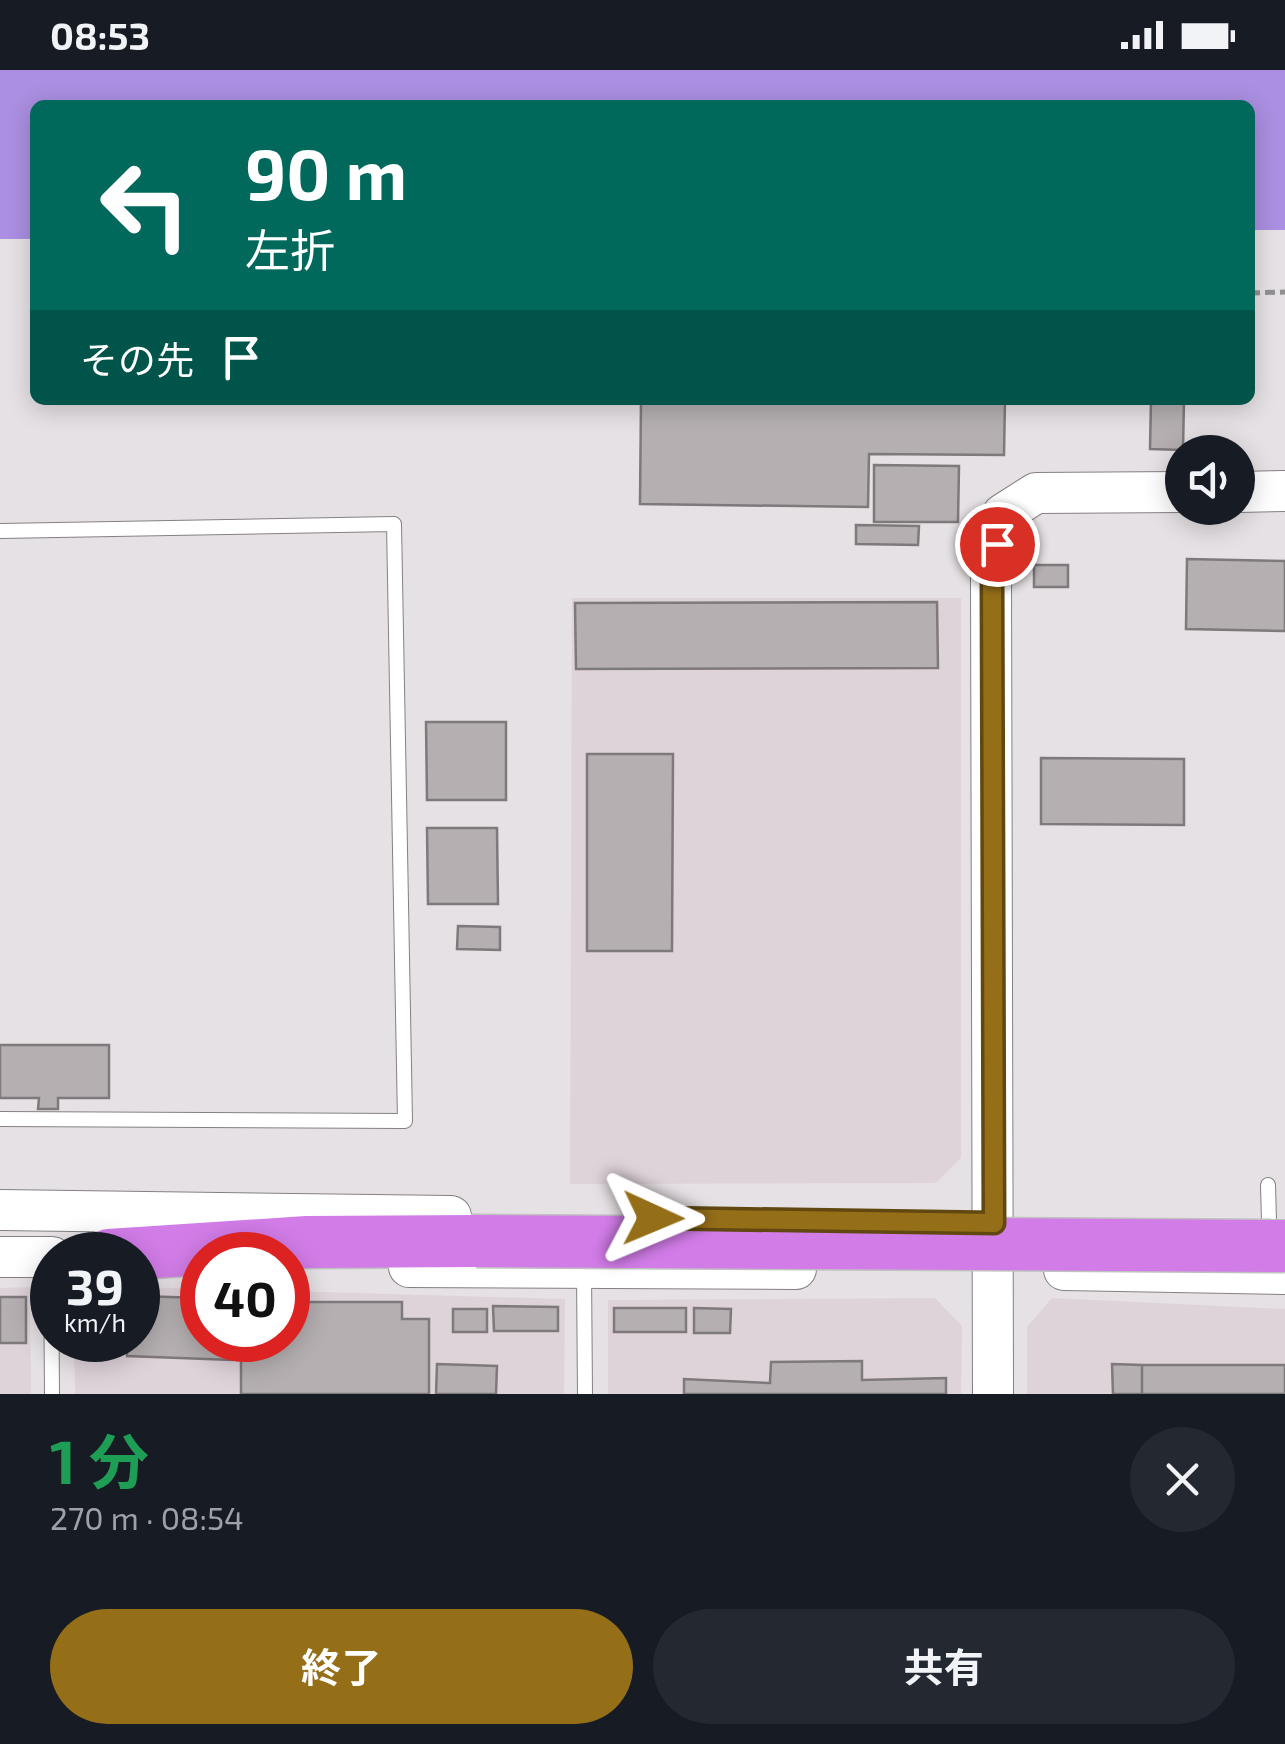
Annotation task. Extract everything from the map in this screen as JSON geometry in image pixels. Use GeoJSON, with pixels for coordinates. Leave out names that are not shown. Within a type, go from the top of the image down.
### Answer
{"type":"FeatureCollection","features":[{"type":"Feature","properties":{"kind":"highway"},"geometry":{"type":"LineString","coordinates":[[160,1252],[307,1242],[476,1241],[1277,1218]]}},
{"type":"Feature","properties":{"kind":"street"},"geometry":{"type":"LineString","coordinates":[[993,1394],[992,574],[1003,514],[1036,494],[1165,492]]}},
{"type":"Feature","properties":{"kind":"street"},"geometry":{"type":"LineString","coordinates":[[1255,492],[1285,492]]}},
{"type":"Feature","properties":{"kind":"street"},"geometry":{"type":"LineString","coordinates":[[0,1210],[994,1223],[1277,1218]]}},
{"type":"Feature","properties":{"kind":"street"},"geometry":{"type":"LineString","coordinates":[[0,1258],[30,1257]]}},
{"type":"Feature","properties":{"kind":"street"},"geometry":{"type":"LineString","coordinates":[[310,1265],[1285,1274]]}},
{"type":"Feature","properties":{"kind":"lane"},"geometry":{"type":"LineString","coordinates":[[0,531],[394,524],[404,1121],[0,1119]]}},
{"type":"Feature","properties":{"kind":"lane"},"geometry":{"type":"LineString","coordinates":[[584,1269],[585,1394]]}},
{"type":"Feature","properties":{"kind":"lane"},"geometry":{"type":"LineString","coordinates":[[52,1362],[52,1394]]}},
{"type":"Feature","properties":{"kind":"path"},"geometry":{"type":"LineString","coordinates":[[1255,293],[1285,292]]}},
{"type":"Feature","properties":{"kind":"shaded area"},"geometry":{"type":"Polygon","coordinates":[[[0,70],[1285,70],[1285,230],[1255,230],[1255,100],[30,100],[30,239],[0,239],[0,70]]]}},
{"type":"Feature","properties":{"kind":"shaded area"},"geometry":{"type":"Polygon","coordinates":[[[572,598],[961,598],[961,1158],[936,1183],[570,1184],[572,598]]]}},
{"type":"Feature","properties":{"kind":"shaded area"},"geometry":{"type":"Polygon","coordinates":[[[30,1287],[31,1394],[0,1394],[0,1288],[30,1287]]]}},
{"type":"Feature","properties":{"kind":"shaded area"},"geometry":{"type":"Polygon","coordinates":[[[160,1288],[180,1288],[180,1362],[310,1362],[310,1292],[565,1299],[564,1394],[75,1394],[74,1362],[160,1362],[160,1288]]]}},
{"type":"Feature","properties":{"kind":"shaded area"},"geometry":{"type":"Polygon","coordinates":[[[935,1298],[962,1326],[961,1394],[608,1394],[608,1300],[935,1298]]]}},
{"type":"Feature","properties":{"kind":"shaded area"},"geometry":{"type":"Polygon","coordinates":[[[1052,1298],[1285,1309],[1285,1394],[1027,1394],[1027,1327],[1052,1298]]]}},
{"type":"Feature","properties":{"kind":"building"},"geometry":{"type":"Polygon","coordinates":[[[641,405],[1005,405],[1004,455],[869,454],[868,507],[640,504],[641,405]]]}},
{"type":"Feature","properties":{"kind":"building"},"geometry":{"type":"Polygon","coordinates":[[[1151,405],[1184,405],[1183,435],[1165,435],[1165,449],[1150,449],[1151,405]]]}},
{"type":"Feature","properties":{"kind":"building"},"geometry":{"type":"Polygon","coordinates":[[[874,465],[959,466],[958,522],[874,522],[874,465]]]}},
{"type":"Feature","properties":{"kind":"building"},"geometry":{"type":"Polygon","coordinates":[[[856,525],[919,526],[918,545],[856,544],[856,525]]]}},
{"type":"Feature","properties":{"kind":"building"},"geometry":{"type":"Polygon","coordinates":[[[1187,559],[1285,561],[1285,631],[1186,629],[1187,559]]]}},
{"type":"Feature","properties":{"kind":"building"},"geometry":{"type":"Polygon","coordinates":[[[1034,565],[1068,565],[1068,587],[1034,587],[1034,565]]]}},
{"type":"Feature","properties":{"kind":"building"},"geometry":{"type":"Polygon","coordinates":[[[937,602],[938,668],[576,669],[575,603],[937,602]]]}},
{"type":"Feature","properties":{"kind":"building"},"geometry":{"type":"Polygon","coordinates":[[[426,722],[506,722],[506,800],[427,800],[426,722]]]}},
{"type":"Feature","properties":{"kind":"building"},"geometry":{"type":"Polygon","coordinates":[[[587,754],[673,754],[672,951],[587,951],[587,754]]]}},
{"type":"Feature","properties":{"kind":"building"},"geometry":{"type":"Polygon","coordinates":[[[1041,758],[1184,759],[1184,825],[1041,824],[1041,758]]]}},
{"type":"Feature","properties":{"kind":"building"},"geometry":{"type":"Polygon","coordinates":[[[427,828],[497,828],[498,904],[428,904],[427,828]]]}},
{"type":"Feature","properties":{"kind":"building"},"geometry":{"type":"Polygon","coordinates":[[[458,926],[500,927],[500,950],[457,949],[458,926]]]}},
{"type":"Feature","properties":{"kind":"building"},"geometry":{"type":"Polygon","coordinates":[[[0,1045],[109,1045],[109,1098],[58,1098],[58,1109],[38,1109],[39,1098],[0,1098],[0,1045]]]}},
{"type":"Feature","properties":{"kind":"building"},"geometry":{"type":"Polygon","coordinates":[[[0,1297],[26,1297],[26,1343],[0,1343],[0,1297]]]}},
{"type":"Feature","properties":{"kind":"building"},"geometry":{"type":"Polygon","coordinates":[[[160,1297],[180,1297],[180,1358],[160,1357],[160,1297]]]}},
{"type":"Feature","properties":{"kind":"building"},"geometry":{"type":"Polygon","coordinates":[[[310,1302],[402,1302],[402,1319],[429,1319],[429,1394],[241,1394],[241,1362],[310,1362],[310,1302]]]}},
{"type":"Feature","properties":{"kind":"building"},"geometry":{"type":"Polygon","coordinates":[[[493,1306],[558,1307],[558,1331],[494,1331],[493,1306]]]}},
{"type":"Feature","properties":{"kind":"building"},"geometry":{"type":"Polygon","coordinates":[[[614,1308],[686,1308],[686,1332],[614,1332],[614,1308]]]}},
{"type":"Feature","properties":{"kind":"building"},"geometry":{"type":"Polygon","coordinates":[[[694,1308],[731,1309],[730,1333],[694,1333],[694,1308]]]}},
{"type":"Feature","properties":{"kind":"building"},"geometry":{"type":"Polygon","coordinates":[[[453,1309],[487,1309],[487,1332],[453,1332],[453,1309]]]}},
{"type":"Feature","properties":{"kind":"building"},"geometry":{"type":"Polygon","coordinates":[[[862,1361],[862,1380],[946,1378],[946,1394],[684,1394],[684,1379],[770,1383],[771,1362],[862,1361]]]}},
{"type":"Feature","properties":{"kind":"building"},"geometry":{"type":"Polygon","coordinates":[[[437,1364],[497,1366],[496,1394],[436,1394],[437,1364]]]}},
{"type":"Feature","properties":{"kind":"building"},"geometry":{"type":"Polygon","coordinates":[[[1112,1364],[1142,1365],[1142,1394],[1113,1394],[1112,1364]]]}},
{"type":"Feature","properties":{"kind":"building"},"geometry":{"type":"Polygon","coordinates":[[[1142,1365],[1285,1365],[1285,1394],[1142,1394],[1142,1365]]]}},
{"type":"Feature","properties":{"kind":"route"},"geometry":{"type":"LineString","coordinates":[[653,1218],[994,1223],[992,574],[997,544]]}}]}
